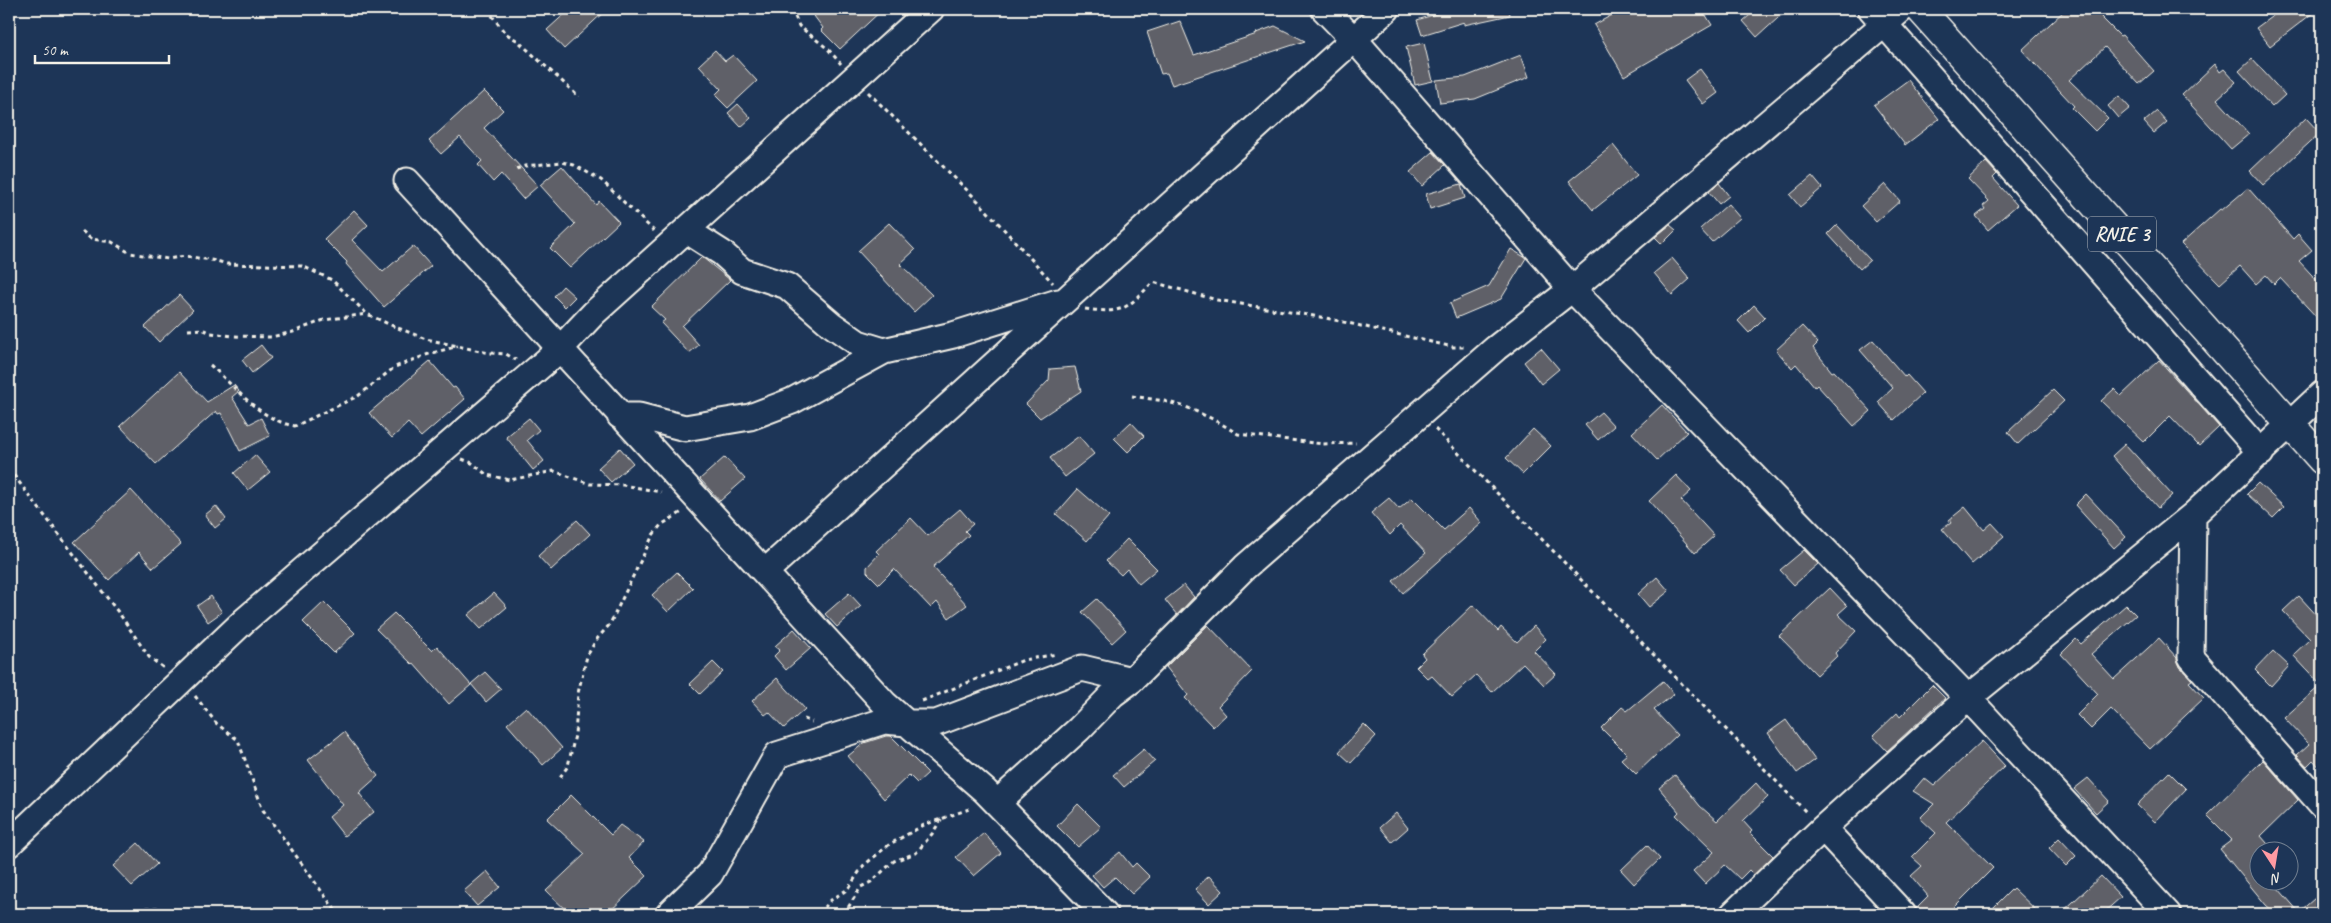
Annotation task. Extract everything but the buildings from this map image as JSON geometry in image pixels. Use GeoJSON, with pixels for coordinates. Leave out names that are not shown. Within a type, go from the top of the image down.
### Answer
{"type":"FeatureCollection","features":[{"type":"Feature","properties":{"kind":"highway","name":"RNIE 3"},"geometry":{"type":"LineString","coordinates":[[1920,9],[2322,460]]}},
{"type":"Feature","properties":{"kind":"street"},"geometry":{"type":"LineString","coordinates":[[9,844],[244,621],[559,350],[594,313],[931,9]]}},
{"type":"Feature","properties":{"kind":"street"},"geometry":{"type":"LineString","coordinates":[[1324,9],[1353,39],[1572,289],[1968,698],[2168,914]]}},
{"type":"Feature","properties":{"kind":"street"},"geometry":{"type":"LineString","coordinates":[[765,572],[1387,9]]}},
{"type":"Feature","properties":{"kind":"street"},"geometry":{"type":"LineString","coordinates":[[997,803],[1113,694],[1132,680],[1245,567],[1496,348],[1572,289],[1886,14],[2261,453]]}},
{"type":"Feature","properties":{"kind":"street"},"geometry":{"type":"LineString","coordinates":[[407,181],[559,350],[898,716],[997,803],[1106,914]]}},
{"type":"Feature","properties":{"kind":"street"},"geometry":{"type":"LineString","coordinates":[[677,238],[722,253],[742,271],[787,286],[831,324],[858,343],[884,351]]}},
{"type":"Feature","properties":{"kind":"street"},"geometry":{"type":"LineString","coordinates":[[620,416],[639,416],[685,428],[750,417],[792,401],[884,351],[953,335],[1067,298]]}},
{"type":"Feature","properties":{"kind":"street"},"geometry":{"type":"LineString","coordinates":[[1733,914],[1823,828],[1968,698],[2193,516],[2322,394]]}},
{"type":"Feature","properties":{"kind":"street"},"geometry":{"type":"LineString","coordinates":[[2193,516],[2191,657],[2322,805]]}},
{"type":"Feature","properties":{"kind":"street"},"geometry":{"type":"LineString","coordinates":[[668,914],[710,874],[777,755],[898,716],[936,723],[1082,668],[1132,680]]}},
{"type":"Feature","properties":{"kind":"street"},"geometry":{"type":"LineString","coordinates":[[1823,828],[1903,914]]}},
{"type":"Feature","properties":{"kind":"path"},"geometry":{"type":"LineString","coordinates":[[487,9],[505,33],[518,42],[579,98]]}},
{"type":"Feature","properties":{"kind":"path"},"geometry":{"type":"LineString","coordinates":[[792,9],[799,26],[828,49],[854,78],[978,201],[1025,249],[1076,308],[1106,312],[1127,308],[1153,282],[1217,300],[1326,318],[1453,347],[1496,348]]}},
{"type":"Feature","properties":{"kind":"path"},"geometry":{"type":"LineString","coordinates":[[516,169],[562,162],[581,168],[601,180],[677,238]]}},
{"type":"Feature","properties":{"kind":"path"},"geometry":{"type":"LineString","coordinates":[[82,230],[92,239],[112,242],[130,252],[168,259],[186,256],[227,264],[302,266],[332,280],[367,314],[426,339],[489,353],[506,354],[518,362],[537,369]]}},
{"type":"Feature","properties":{"kind":"path"},"geometry":{"type":"LineString","coordinates":[[188,330],[202,329],[211,333],[233,336],[271,337],[293,332],[324,320],[367,314]]}},
{"type":"Feature","properties":{"kind":"path"},"geometry":{"type":"LineString","coordinates":[[210,365],[260,412],[284,424],[295,426],[358,396],[395,368],[429,354],[459,346]]}},
{"type":"Feature","properties":{"kind":"path"},"geometry":{"type":"LineString","coordinates":[[1132,396],[1186,407],[1215,420],[1238,434],[1323,444],[1366,443],[1379,450]]}},
{"type":"Feature","properties":{"kind":"path"},"geometry":{"type":"LineString","coordinates":[[1420,414],[1823,828]]}},
{"type":"Feature","properties":{"kind":"path"},"geometry":{"type":"LineString","coordinates":[[440,453],[459,457],[472,463],[487,475],[510,480],[554,471],[590,484],[623,485],[666,493]]}},
{"type":"Feature","properties":{"kind":"path"},"geometry":{"type":"LineString","coordinates":[[9,469],[121,616],[149,657],[182,680],[217,724],[238,740],[263,810],[338,914]]}},
{"type":"Feature","properties":{"kind":"path"},"geometry":{"type":"LineString","coordinates":[[560,777],[568,766],[575,735],[578,693],[591,648],[610,624],[644,553],[661,525],[675,514],[703,505]]}},
{"type":"Feature","properties":{"kind":"path"},"geometry":{"type":"LineString","coordinates":[[898,716],[908,706],[1034,657],[1056,654],[1065,655]]}},
{"type":"Feature","properties":{"kind":"path"},"geometry":{"type":"LineString","coordinates":[[804,719],[814,723]]}},
{"type":"Feature","properties":{"kind":"path"},"geometry":{"type":"LineString","coordinates":[[819,914],[832,900],[848,889],[863,866],[875,855],[906,834],[943,817],[981,804],[997,803]]}},
{"type":"Feature","properties":{"kind":"path"},"geometry":{"type":"LineString","coordinates":[[844,914],[853,903],[857,892],[894,861],[916,853],[943,817]]}},
{"type":"Feature","properties":{"kind":"path"},"geometry":{"type":"LineString","coordinates":[[140,914],[146,908],[157,908],[164,914]]}}]}
